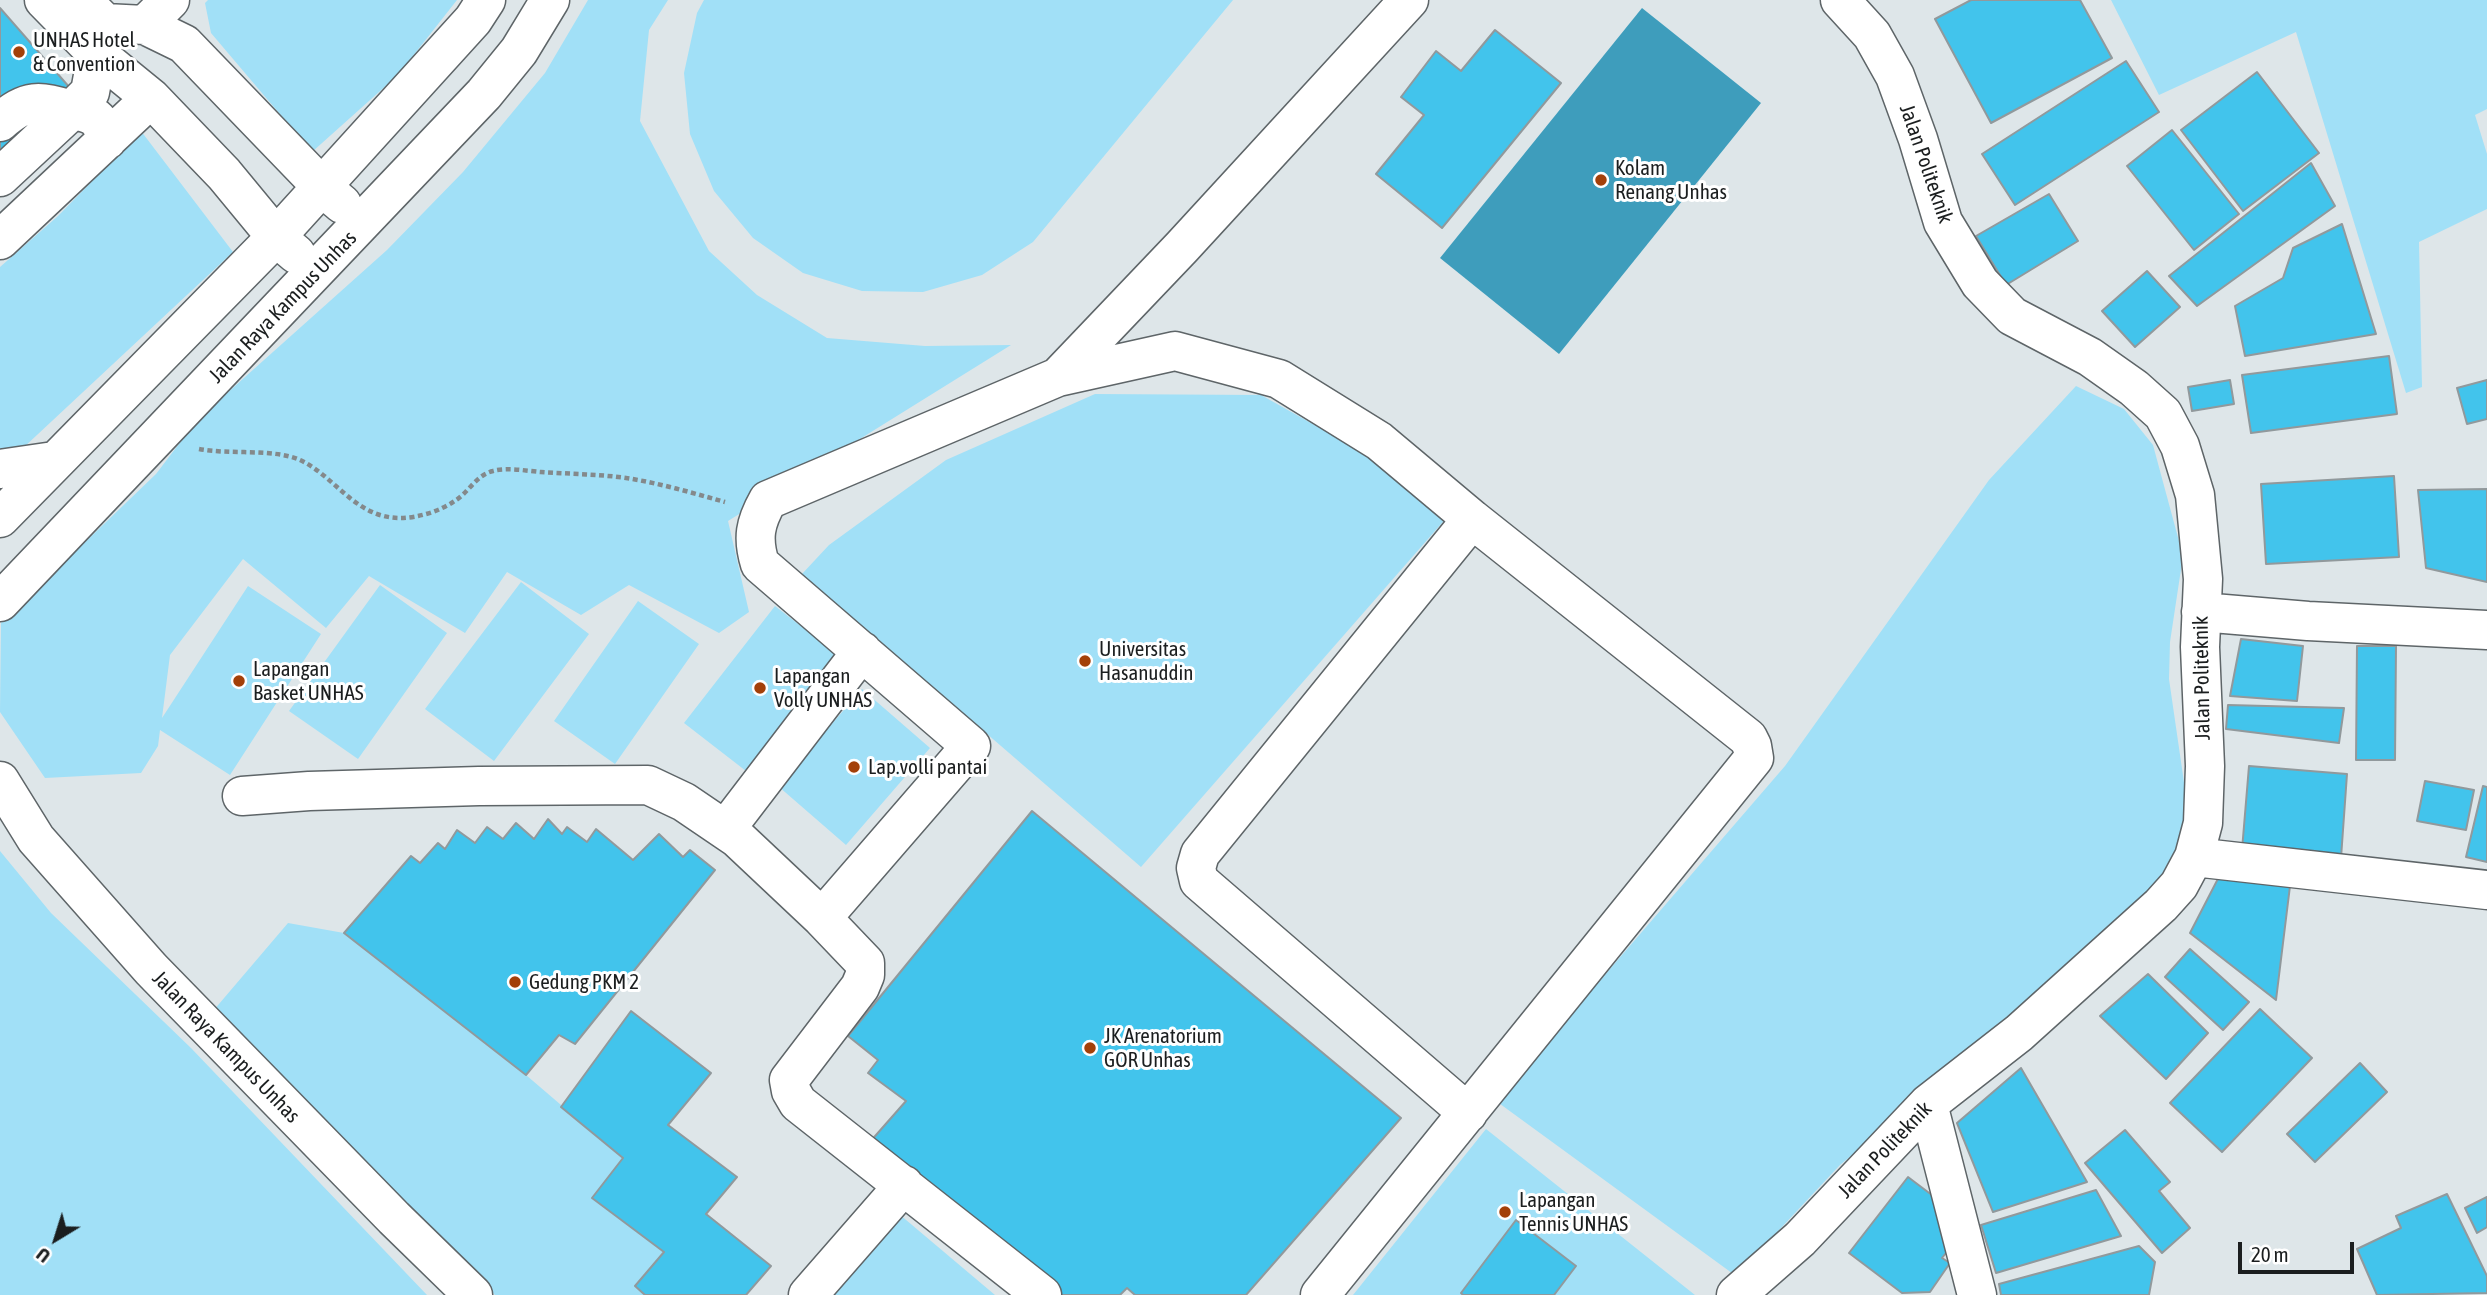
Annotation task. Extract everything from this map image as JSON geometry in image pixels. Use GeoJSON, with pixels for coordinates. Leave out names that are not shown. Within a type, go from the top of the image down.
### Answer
{"type":"FeatureCollection","features":[{"type":"Feature","properties":{"kind":"street"},"geometry":{"type":"LineString","coordinates":[[44,0],[94,26],[151,99],[224,174],[276,237],[316,271]]}},
{"type":"Feature","properties":{"kind":"street"},"geometry":{"type":"LineString","coordinates":[[0,518],[276,237],[473,20],[486,0]]}},
{"type":"Feature","properties":{"kind":"street","name":"Jalan Raya Kampus Unhas"},"geometry":{"type":"LineString","coordinates":[[0,602],[485,94],[519,51],[550,0]]}},
{"type":"Feature","properties":{"kind":"street"},"geometry":{"type":"LineString","coordinates":[[1058,377],[1182,247],[1409,0]]}},
{"type":"Feature","properties":{"kind":"street","name":"Jalan Politeknik"},"geometry":{"type":"LineString","coordinates":[[1736,1295],[1800,1238],[1928,1104],[2018,1033],[2140,925],[2179,885],[2194,857],[2203,823],[2205,766],[2200,691],[2203,579],[2195,495],[2180,446],[2163,414],[2134,388],[2090,356],[2012,316],[1980,283],[1943,222],[1918,139],[1895,76],[1871,35],[1840,0]]}},
{"type":"Feature","properties":{"kind":"street"},"geometry":{"type":"LineString","coordinates":[[94,26],[158,13],[184,44],[321,187],[363,222]]}},
{"type":"Feature","properties":{"kind":"street"},"geometry":{"type":"LineString","coordinates":[[0,177],[90,92],[94,26]]}},
{"type":"Feature","properties":{"kind":"street"},"geometry":{"type":"LineString","coordinates":[[0,240],[151,99]]}},
{"type":"Feature","properties":{"kind":"street"},"geometry":{"type":"LineString","coordinates":[[0,122],[18,106],[43,102],[92,113],[103,125],[107,140]]}},
{"type":"Feature","properties":{"kind":"street"},"geometry":{"type":"LineString","coordinates":[[822,918],[971,746],[760,564],[754,546],[760,513],[768,500],[1058,377],[1175,351],[1279,379],[1379,441],[1472,519],[1748,738],[1754,758],[1320,1295]]}},
{"type":"Feature","properties":{"kind":"street"},"geometry":{"type":"LineString","coordinates":[[0,469],[54,461]]}},
{"type":"Feature","properties":{"kind":"street"},"geometry":{"type":"LineString","coordinates":[[1468,1113],[1199,881],[1195,868],[1200,854],[1472,519]]}},
{"type":"Feature","properties":{"kind":"street"},"geometry":{"type":"LineString","coordinates":[[2201,612],[2308,621],[2487,630]]}},
{"type":"Feature","properties":{"kind":"street"},"geometry":{"type":"LineString","coordinates":[[725,830],[862,652]]}},
{"type":"Feature","properties":{"kind":"street","name":"Jalan Raya Kampus Unhas"},"geometry":{"type":"LineString","coordinates":[[0,781],[36,839],[151,969],[473,1295]]}},
{"type":"Feature","properties":{"kind":"street"},"geometry":{"type":"LineString","coordinates":[[242,796],[309,791],[453,787],[648,785],[684,802],[737,838],[822,918],[865,963],[860,987],[789,1080],[791,1091],[798,1103],[1042,1295]]}},
{"type":"Feature","properties":{"kind":"street"},"geometry":{"type":"LineString","coordinates":[[2194,857],[2487,890]]}},
{"type":"Feature","properties":{"kind":"street"},"geometry":{"type":"LineString","coordinates":[[1928,1104],[1977,1295]]}},
{"type":"Feature","properties":{"kind":"street"},"geometry":{"type":"LineString","coordinates":[[807,1295],[904,1185]]}},
{"type":"Feature","properties":{"kind":"path"},"geometry":{"type":"LineString","coordinates":[[158,437],[181,446],[217,453],[268,454],[299,460],[361,506],[382,515],[399,518],[440,508],[457,500],[471,484],[493,471],[507,470],[628,478],[760,513]]}},
{"type":"Feature","properties":{"kind":"shaded area"},"geometry":{"type":"Polygon","coordinates":[[[208,0],[457,0],[398,75],[312,152],[211,33],[205,3],[208,0]]]}},
{"type":"Feature","properties":{"kind":"shaded area"},"geometry":{"type":"Polygon","coordinates":[[[588,0],[668,0],[649,30],[640,121],[709,251],[757,295],[827,338],[925,346],[1011,345],[728,521],[749,612],[719,633],[629,585],[581,615],[507,572],[465,633],[369,576],[326,628],[243,559],[170,655],[162,718],[248,586],[321,634],[230,775],[160,730],[158,746],[141,773],[45,778],[0,712],[1,623],[156,474],[188,432],[226,394],[387,250],[463,172],[545,73],[588,0]]]}},
{"type":"Feature","properties":{"kind":"shaded area"},"geometry":{"type":"Polygon","coordinates":[[[704,0],[1233,0],[1033,242],[982,275],[923,292],[862,291],[803,273],[753,238],[714,191],[690,134],[684,73],[697,13],[704,0]]]}},
{"type":"Feature","properties":{"kind":"shaded area"},"geometry":{"type":"Polygon","coordinates":[[[2111,0],[2487,0],[2487,109],[2475,115],[2487,154],[2487,209],[2419,242],[2422,387],[2406,393],[2296,32],[2159,95],[2111,0]]]}},
{"type":"Feature","properties":{"kind":"shaded area","name":"Kolam Renang Unhas"},"geometry":{"type":"Polygon","coordinates":[[[1642,8],[1761,103],[1559,354],[1440,258],[1642,8]]]}},
{"type":"Feature","properties":{"kind":"shaded area"},"geometry":{"type":"Polygon","coordinates":[[[141,131],[233,252],[7,463],[0,462],[0,267],[58,216],[141,131]]]}},
{"type":"Feature","properties":{"kind":"shaded area"},"geometry":{"type":"Polygon","coordinates":[[[2076,386],[2124,409],[2153,445],[2183,556],[2170,642],[2169,679],[2188,810],[2179,849],[2161,881],[1952,1072],[1840,1165],[1736,1276],[1496,1101],[1785,766],[1989,480],[2076,386]]]}},
{"type":"Feature","properties":{"kind":"shaded area"},"geometry":{"type":"Polygon","coordinates":[[[1095,394],[1261,395],[1377,460],[1449,515],[1141,867],[802,574],[829,545],[946,460],[1095,394]]]}},
{"type":"Feature","properties":{"kind":"shaded area","name":"Lapangan Basket UNHAS"},"geometry":{"type":"Polygon","coordinates":[[[521,582],[589,634],[494,761],[425,709],[521,582]]]}},
{"type":"Feature","properties":{"kind":"shaded area","name":"Lapangan Basket UNHAS"},"geometry":{"type":"Polygon","coordinates":[[[380,585],[447,633],[358,759],[289,711],[380,585]]]}},
{"type":"Feature","properties":{"kind":"shaded area"},"geometry":{"type":"Polygon","coordinates":[[[638,601],[699,644],[615,764],[554,721],[638,601]]]}},
{"type":"Feature","properties":{"kind":"shaded area","name":"Lapangan Volly UNHAS"},"geometry":{"type":"Polygon","coordinates":[[[775,606],[837,654],[746,771],[684,723],[775,606]]]}},
{"type":"Feature","properties":{"kind":"shaded area","name":"Lap.volli pantai"},"geometry":{"type":"Polygon","coordinates":[[[862,689],[930,748],[846,845],[778,786],[862,689]]]}},
{"type":"Feature","properties":{"kind":"shaded area"},"geometry":{"type":"Polygon","coordinates":[[[0,851],[51,913],[191,1048],[427,1295],[0,1295],[0,851]]]}},
{"type":"Feature","properties":{"kind":"shaded area"},"geometry":{"type":"Polygon","coordinates":[[[288,923],[344,933],[526,1075],[623,1158],[592,1198],[664,1252],[635,1286],[645,1295],[495,1295],[213,1011],[288,923]]]}},
{"type":"Feature","properties":{"kind":"shaded area","name":"Lapangan Tennis UNHAS"},"geometry":{"type":"Polygon","coordinates":[[[1486,1129],[1695,1295],[1353,1295],[1486,1129]]]}},
{"type":"Feature","properties":{"kind":"shaded area"},"geometry":{"type":"Polygon","coordinates":[[[899,1214],[995,1295],[833,1295],[899,1214]]]}},
{"type":"Feature","properties":{"kind":"building"},"geometry":{"type":"Polygon","coordinates":[[[1971,0],[2080,0],[2112,58],[1991,123],[1935,19],[1971,0]]]}},
{"type":"Feature","properties":{"kind":"building","name":"UNHAS Hotel & Convention"},"geometry":{"type":"Polygon","coordinates":[[[0,8],[77,96],[0,164],[0,8]]]}},
{"type":"Feature","properties":{"kind":"building"},"geometry":{"type":"Polygon","coordinates":[[[1495,30],[1561,83],[1442,228],[1376,174],[1424,115],[1401,97],[1436,51],[1461,71],[1495,30]]]}},
{"type":"Feature","properties":{"kind":"building"},"geometry":{"type":"Polygon","coordinates":[[[2126,61],[2159,112],[2015,205],[1982,154],[2126,61]]]}},
{"type":"Feature","properties":{"kind":"building"},"geometry":{"type":"Polygon","coordinates":[[[2257,72],[2319,153],[2243,211],[2181,130],[2257,72]]]}},
{"type":"Feature","properties":{"kind":"building"},"geometry":{"type":"Polygon","coordinates":[[[2172,130],[2239,214],[2194,250],[2127,166],[2172,130]]]}},
{"type":"Feature","properties":{"kind":"building"},"geometry":{"type":"Polygon","coordinates":[[[2311,163],[2335,206],[2197,306],[2169,276],[2311,163]]]}},
{"type":"Feature","properties":{"kind":"building"},"geometry":{"type":"Polygon","coordinates":[[[2049,194],[2078,241],[2006,285],[1976,236],[2049,194]]]}},
{"type":"Feature","properties":{"kind":"building"},"geometry":{"type":"Polygon","coordinates":[[[2342,224],[2376,334],[2245,356],[2235,306],[2283,278],[2293,248],[2342,224]]]}},
{"type":"Feature","properties":{"kind":"building"},"geometry":{"type":"Polygon","coordinates":[[[2147,271],[2180,307],[2135,347],[2102,311],[2147,271]]]}},
{"type":"Feature","properties":{"kind":"building"},"geometry":{"type":"Polygon","coordinates":[[[2389,356],[2397,414],[2251,433],[2242,375],[2389,356]]]}},
{"type":"Feature","properties":{"kind":"building"},"geometry":{"type":"Polygon","coordinates":[[[2230,380],[2234,404],[2192,411],[2188,387],[2230,380]]]}},
{"type":"Feature","properties":{"kind":"building"},"geometry":{"type":"Polygon","coordinates":[[[2487,380],[2487,419],[2467,424],[2457,388],[2487,380]]]}},
{"type":"Feature","properties":{"kind":"building"},"geometry":{"type":"Polygon","coordinates":[[[2394,476],[2399,557],[2266,564],[2261,484],[2394,476]]]}},
{"type":"Feature","properties":{"kind":"building"},"geometry":{"type":"Polygon","coordinates":[[[2487,489],[2487,582],[2426,568],[2418,490],[2487,489]]]}},
{"type":"Feature","properties":{"kind":"building"},"geometry":{"type":"Polygon","coordinates":[[[2241,639],[2303,646],[2297,701],[2230,696],[2241,639]]]}},
{"type":"Feature","properties":{"kind":"building"},"geometry":{"type":"Polygon","coordinates":[[[2357,646],[2396,646],[2395,760],[2356,760],[2357,646]]]}},
{"type":"Feature","properties":{"kind":"building"},"geometry":{"type":"Polygon","coordinates":[[[2228,705],[2344,708],[2339,743],[2226,729],[2228,705]]]}},
{"type":"Feature","properties":{"kind":"building"},"geometry":{"type":"Polygon","coordinates":[[[2249,766],[2347,774],[2341,858],[2242,850],[2249,766]]]}},
{"type":"Feature","properties":{"kind":"building"},"geometry":{"type":"Polygon","coordinates":[[[2425,781],[2474,790],[2466,830],[2417,821],[2425,781]]]}},
{"type":"Feature","properties":{"kind":"building"},"geometry":{"type":"Polygon","coordinates":[[[2483,786],[2487,787],[2487,862],[2466,857],[2483,786]]]}},
{"type":"Feature","properties":{"kind":"building","name":"JK Arenatorium GOR Unhas"},"geometry":{"type":"Polygon","coordinates":[[[1032,811],[1401,1118],[1246,1295],[1135,1295],[1127,1288],[1120,1295],[1051,1295],[869,1143],[906,1101],[868,1073],[878,1060],[848,1036],[1032,811]]]}},
{"type":"Feature","properties":{"kind":"building","name":"Gedung PKM 2"},"geometry":{"type":"Polygon","coordinates":[[[548,819],[562,834],[567,827],[587,842],[596,829],[633,860],[659,834],[683,857],[690,850],[715,870],[575,1044],[559,1035],[526,1075],[344,933],[411,856],[420,863],[438,843],[445,849],[457,830],[475,843],[487,827],[503,839],[516,823],[534,839],[548,819]]]}},
{"type":"Feature","properties":{"kind":"building"},"geometry":{"type":"Polygon","coordinates":[[[2223,869],[2290,886],[2276,1000],[2190,933],[2223,869]]]}},
{"type":"Feature","properties":{"kind":"building"},"geometry":{"type":"Polygon","coordinates":[[[2190,949],[2249,1002],[2223,1030],[2165,977],[2190,949]]]}},
{"type":"Feature","properties":{"kind":"building"},"geometry":{"type":"Polygon","coordinates":[[[2148,974],[2208,1033],[2166,1079],[2100,1016],[2148,974]]]}},
{"type":"Feature","properties":{"kind":"building"},"geometry":{"type":"Polygon","coordinates":[[[2260,1009],[2312,1058],[2222,1152],[2170,1103],[2260,1009]]]}},
{"type":"Feature","properties":{"kind":"building","name":"Gedung PKM 2"},"geometry":{"type":"Polygon","coordinates":[[[631,1011],[711,1073],[668,1125],[737,1177],[706,1214],[771,1266],[746,1295],[645,1295],[635,1286],[664,1252],[592,1198],[623,1158],[561,1107],[631,1011]]]}},
{"type":"Feature","properties":{"kind":"building"},"geometry":{"type":"Polygon","coordinates":[[[2360,1063],[2387,1092],[2315,1162],[2287,1134],[2360,1063]]]}},
{"type":"Feature","properties":{"kind":"building"},"geometry":{"type":"Polygon","coordinates":[[[2021,1068],[2087,1182],[1993,1212],[1957,1123],[2021,1068]]]}},
{"type":"Feature","properties":{"kind":"building"},"geometry":{"type":"Polygon","coordinates":[[[2125,1130],[2170,1182],[2159,1191],[2190,1228],[2162,1253],[2085,1163],[2125,1130]]]}},
{"type":"Feature","properties":{"kind":"building"},"geometry":{"type":"Polygon","coordinates":[[[1908,1177],[1949,1208],[1957,1239],[1942,1258],[1950,1263],[1930,1292],[1902,1293],[1849,1253],[1908,1177]]]}},
{"type":"Feature","properties":{"kind":"building"},"geometry":{"type":"Polygon","coordinates":[[[2096,1190],[2121,1236],[1996,1273],[1981,1225],[2096,1190]]]}},
{"type":"Feature","properties":{"kind":"building"},"geometry":{"type":"Polygon","coordinates":[[[2447,1194],[2487,1276],[2487,1293],[2377,1295],[2357,1249],[2401,1228],[2396,1216],[2447,1194]]]}},
{"type":"Feature","properties":{"kind":"building"},"geometry":{"type":"Polygon","coordinates":[[[2487,1197],[2487,1227],[2477,1233],[2465,1208],[2487,1197]]]}},
{"type":"Feature","properties":{"kind":"building"},"geometry":{"type":"Polygon","coordinates":[[[1516,1220],[1576,1266],[1554,1295],[1463,1295],[1461,1293],[1516,1220]]]}},
{"type":"Feature","properties":{"kind":"building"},"geometry":{"type":"Polygon","coordinates":[[[2139,1246],[2155,1262],[2149,1295],[2001,1295],[1999,1284],[2139,1246]]]}},
{"type":"Feature","properties":{"kind":"place","name":"UNHAS Hotel & Convention"},"geometry":{"type":"Point","coordinates":[19,52]}},
{"type":"Feature","properties":{"kind":"place","name":"Kolam Renang Unhas"},"geometry":{"type":"Point","coordinates":[1601,180]}},
{"type":"Feature","properties":{"kind":"place","name":"Universitas Hasanuddin"},"geometry":{"type":"Point","coordinates":[1085,661]}},
{"type":"Feature","properties":{"kind":"place","name":"Lapangan Basket UNHAS"},"geometry":{"type":"Point","coordinates":[239,681]}},
{"type":"Feature","properties":{"kind":"place","name":"Lapangan Volly UNHAS"},"geometry":{"type":"Point","coordinates":[760,688]}},
{"type":"Feature","properties":{"kind":"place","name":"Lap.volli pantai"},"geometry":{"type":"Point","coordinates":[854,767]}},
{"type":"Feature","properties":{"kind":"place","name":"Gedung PKM 2"},"geometry":{"type":"Point","coordinates":[515,982]}},
{"type":"Feature","properties":{"kind":"place","name":"JK Arenatorium GOR Unhas"},"geometry":{"type":"Point","coordinates":[1090,1048]}},
{"type":"Feature","properties":{"kind":"place","name":"Lapangan Tennis UNHAS"},"geometry":{"type":"Point","coordinates":[1505,1212]}}]}
